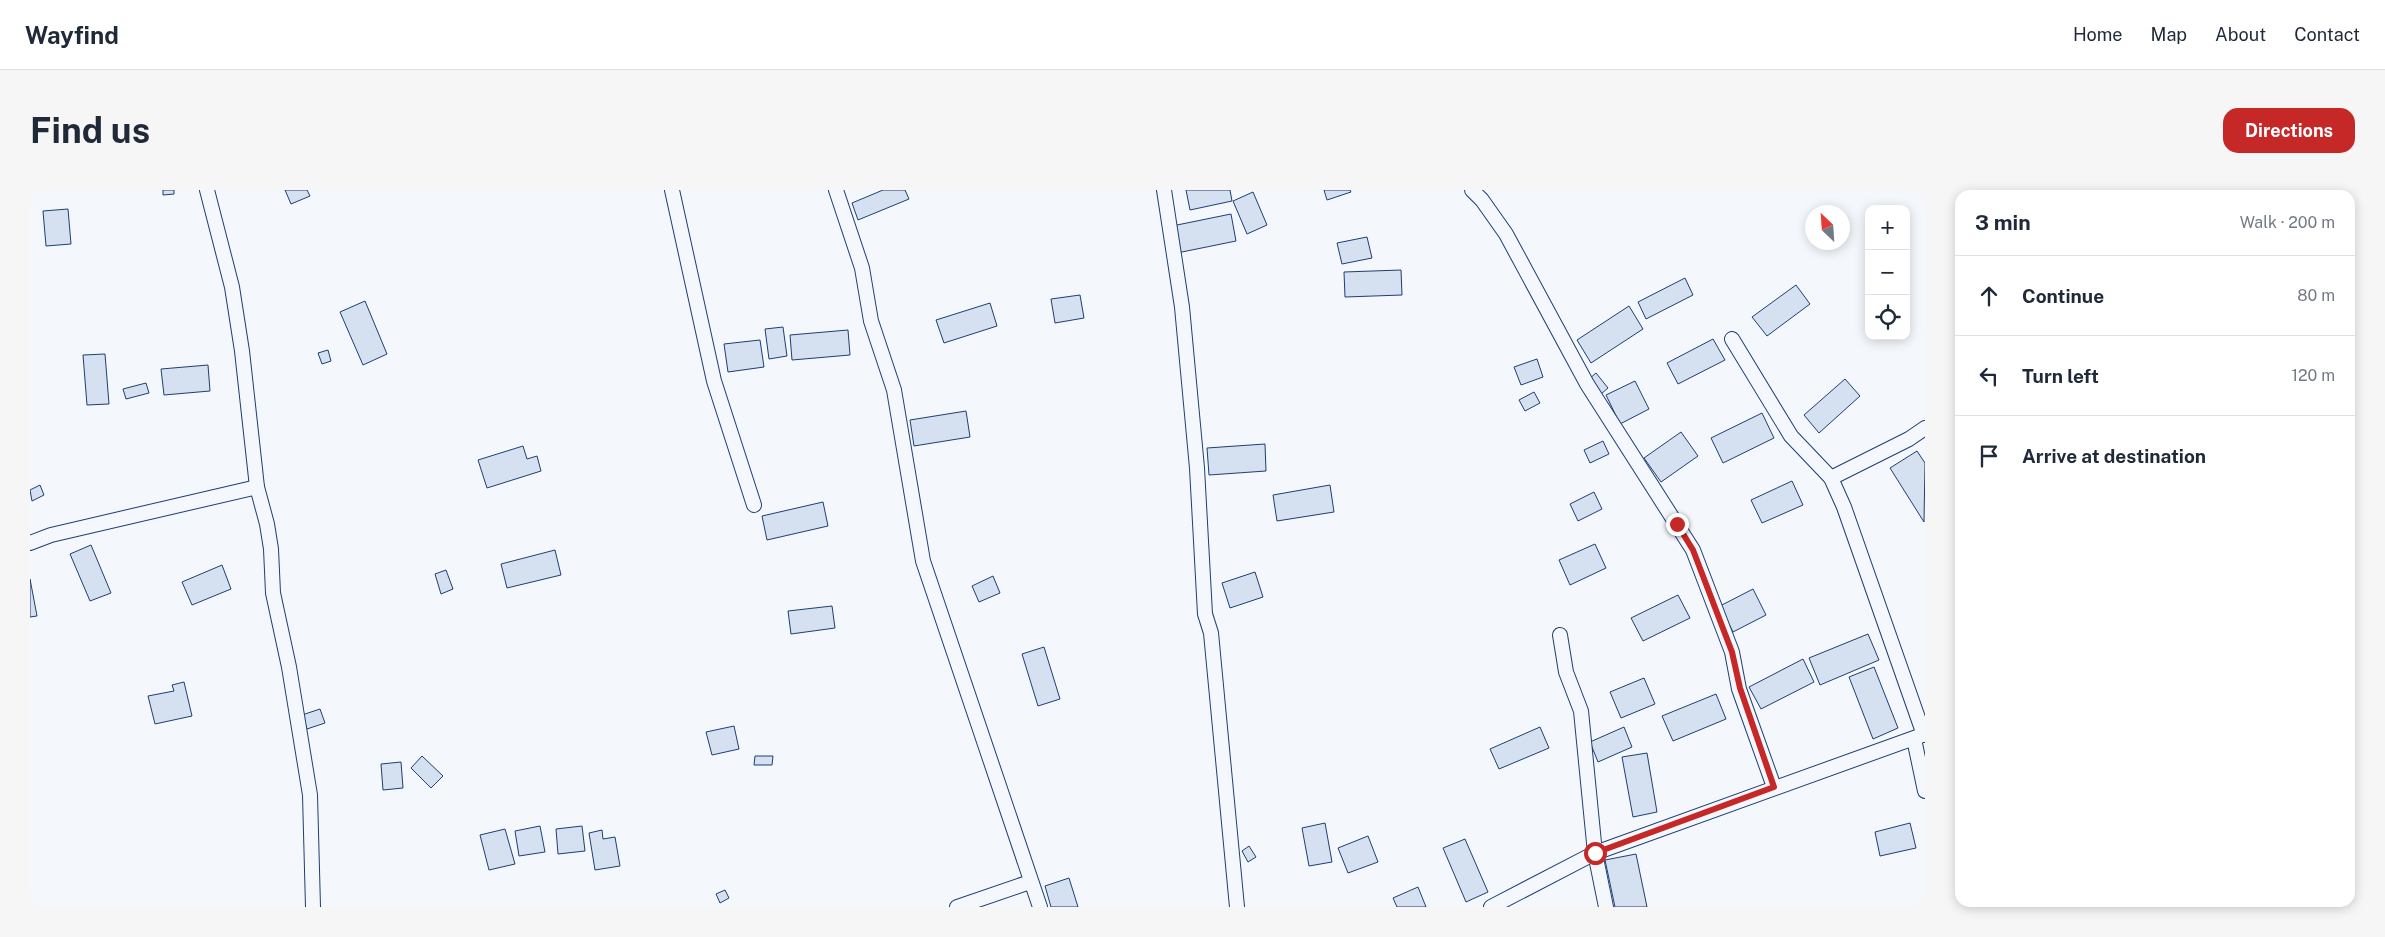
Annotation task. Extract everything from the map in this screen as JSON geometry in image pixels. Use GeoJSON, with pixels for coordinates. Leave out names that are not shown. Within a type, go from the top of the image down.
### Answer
{"type":"FeatureCollection","features":[{"type":"Feature","properties":{"kind":"street"},"geometry":{"type":"LineString","coordinates":[[207,190],[232,287],[242,351],[258,487],[267,524],[273,593],[289,667],[310,795],[313,907]]}},
{"type":"Feature","properties":{"kind":"street"},"geometry":{"type":"LineString","coordinates":[[672,190],[714,381],[754,505]]}},
{"type":"Feature","properties":{"kind":"street"},"geometry":{"type":"LineString","coordinates":[[836,190],[862,268],[871,321],[894,390],[923,561],[1040,907]]}},
{"type":"Feature","properties":{"kind":"street"},"geometry":{"type":"LineString","coordinates":[[1164,190],[1182,307],[1197,468],[1206,614],[1211,633],[1237,907]]}},
{"type":"Feature","properties":{"kind":"street"},"geometry":{"type":"LineString","coordinates":[[1472,190],[1482,200],[1506,234],[1587,384],[1693,550],[1732,652],[1740,688],[1774,787]]}},
{"type":"Feature","properties":{"kind":"street"},"geometry":{"type":"LineString","coordinates":[[1732,339],[1791,436],[1830,478],[1844,507],[1921,736],[1925,791]]}},
{"type":"Feature","properties":{"kind":"street"},"geometry":{"type":"LineString","coordinates":[[1830,478],[1909,439],[1925,428]]}},
{"type":"Feature","properties":{"kind":"street"},"geometry":{"type":"LineString","coordinates":[[30,543],[51,535],[258,487]]}},
{"type":"Feature","properties":{"kind":"street"},"geometry":{"type":"LineString","coordinates":[[1560,635],[1566,672],[1581,711],[1595,853],[1606,907]]}},
{"type":"Feature","properties":{"kind":"street"},"geometry":{"type":"LineString","coordinates":[[1491,907],[1595,853],[1774,787],[1921,736]]}},
{"type":"Feature","properties":{"kind":"street"},"geometry":{"type":"LineString","coordinates":[[957,907],[1030,882]]}},
{"type":"Feature","properties":{"kind":"building"},"geometry":{"type":"Polygon","coordinates":[[[163,190],[174,190],[174,194],[163,195],[163,190]]]}},
{"type":"Feature","properties":{"kind":"building"},"geometry":{"type":"Polygon","coordinates":[[[285,190],[307,190],[310,196],[291,204],[285,190]]]}},
{"type":"Feature","properties":{"kind":"building"},"geometry":{"type":"Polygon","coordinates":[[[883,190],[905,190],[909,199],[858,220],[852,203],[883,190]]]}},
{"type":"Feature","properties":{"kind":"building"},"geometry":{"type":"Polygon","coordinates":[[[1186,190],[1230,190],[1232,201],[1190,210],[1186,190]]]}},
{"type":"Feature","properties":{"kind":"building"},"geometry":{"type":"Polygon","coordinates":[[[1324,190],[1350,190],[1351,192],[1327,200],[1324,190]]]}},
{"type":"Feature","properties":{"kind":"building"},"geometry":{"type":"Polygon","coordinates":[[[1253,192],[1267,225],[1247,234],[1233,201],[1253,192]]]}},
{"type":"Feature","properties":{"kind":"building"},"geometry":{"type":"Polygon","coordinates":[[[68,209],[71,244],[46,246],[43,211],[68,209]]]}},
{"type":"Feature","properties":{"kind":"building"},"geometry":{"type":"Polygon","coordinates":[[[1231,214],[1236,241],[1177,253],[1172,226],[1231,214]]]}},
{"type":"Feature","properties":{"kind":"building"},"geometry":{"type":"Polygon","coordinates":[[[1367,237],[1372,258],[1342,264],[1337,243],[1367,237]]]}},
{"type":"Feature","properties":{"kind":"building"},"geometry":{"type":"Polygon","coordinates":[[[1401,270],[1402,295],[1345,297],[1344,272],[1401,270]]]}},
{"type":"Feature","properties":{"kind":"building"},"geometry":{"type":"Polygon","coordinates":[[[1685,278],[1693,295],[1646,319],[1638,302],[1685,278]]]}},
{"type":"Feature","properties":{"kind":"building"},"geometry":{"type":"Polygon","coordinates":[[[1796,285],[1810,304],[1767,336],[1752,317],[1796,285]]]}},
{"type":"Feature","properties":{"kind":"building"},"geometry":{"type":"Polygon","coordinates":[[[1080,295],[1084,318],[1055,323],[1051,299],[1080,295]]]}},
{"type":"Feature","properties":{"kind":"building"},"geometry":{"type":"Polygon","coordinates":[[[365,301],[387,354],[363,365],[340,312],[365,301]]]}},
{"type":"Feature","properties":{"kind":"building"},"geometry":{"type":"Polygon","coordinates":[[[990,303],[997,326],[944,343],[936,320],[990,303]]]}},
{"type":"Feature","properties":{"kind":"building"},"geometry":{"type":"Polygon","coordinates":[[[1629,306],[1643,329],[1591,363],[1577,340],[1629,306]]]}},
{"type":"Feature","properties":{"kind":"building"},"geometry":{"type":"Polygon","coordinates":[[[783,327],[787,356],[769,359],[765,329],[783,327]]]}},
{"type":"Feature","properties":{"kind":"building"},"geometry":{"type":"Polygon","coordinates":[[[848,330],[850,355],[792,360],[790,335],[848,330]]]}},
{"type":"Feature","properties":{"kind":"building"},"geometry":{"type":"Polygon","coordinates":[[[1713,339],[1725,360],[1678,384],[1667,363],[1713,339]]]}},
{"type":"Feature","properties":{"kind":"building"},"geometry":{"type":"Polygon","coordinates":[[[760,340],[764,367],[728,372],[724,344],[760,340]]]}},
{"type":"Feature","properties":{"kind":"building"},"geometry":{"type":"Polygon","coordinates":[[[328,350],[331,361],[322,364],[318,353],[328,350]]]}},
{"type":"Feature","properties":{"kind":"building"},"geometry":{"type":"Polygon","coordinates":[[[105,354],[109,404],[87,405],[83,355],[105,354]]]}},
{"type":"Feature","properties":{"kind":"building"},"geometry":{"type":"Polygon","coordinates":[[[1537,359],[1543,377],[1521,385],[1514,367],[1537,359]]]}},
{"type":"Feature","properties":{"kind":"building"},"geometry":{"type":"Polygon","coordinates":[[[208,365],[210,391],[164,395],[161,369],[208,365]]]}},
{"type":"Feature","properties":{"kind":"building"},"geometry":{"type":"Polygon","coordinates":[[[1596,373],[1608,388],[1601,394],[1589,379],[1596,373]]]}},
{"type":"Feature","properties":{"kind":"building"},"geometry":{"type":"Polygon","coordinates":[[[1845,379],[1860,396],[1819,433],[1804,415],[1845,379]]]}},
{"type":"Feature","properties":{"kind":"building"},"geometry":{"type":"Polygon","coordinates":[[[1635,381],[1649,409],[1620,424],[1606,395],[1635,381]]]}},
{"type":"Feature","properties":{"kind":"building"},"geometry":{"type":"Polygon","coordinates":[[[146,383],[149,393],[126,399],[123,389],[146,383]]]}},
{"type":"Feature","properties":{"kind":"building"},"geometry":{"type":"Polygon","coordinates":[[[1534,392],[1540,403],[1525,411],[1519,400],[1534,392]]]}},
{"type":"Feature","properties":{"kind":"building"},"geometry":{"type":"Polygon","coordinates":[[[966,411],[970,437],[914,446],[910,420],[966,411]]]}},
{"type":"Feature","properties":{"kind":"building"},"geometry":{"type":"Polygon","coordinates":[[[1762,413],[1774,438],[1723,463],[1711,438],[1762,413]]]}},
{"type":"Feature","properties":{"kind":"building"},"geometry":{"type":"Polygon","coordinates":[[[1681,432],[1698,456],[1661,482],[1644,458],[1681,432]]]}},
{"type":"Feature","properties":{"kind":"building"},"geometry":{"type":"Polygon","coordinates":[[[1603,441],[1609,454],[1590,463],[1584,450],[1603,441]]]}},
{"type":"Feature","properties":{"kind":"building"},"geometry":{"type":"Polygon","coordinates":[[[1265,444],[1266,471],[1209,475],[1207,448],[1265,444]]]}},
{"type":"Feature","properties":{"kind":"building"},"geometry":{"type":"Polygon","coordinates":[[[523,446],[527,459],[537,456],[541,471],[487,488],[478,460],[523,446]]]}},
{"type":"Feature","properties":{"kind":"building"},"geometry":{"type":"Polygon","coordinates":[[[1917,451],[1925,463],[1924,522],[1890,468],[1917,451]]]}},
{"type":"Feature","properties":{"kind":"building"},"geometry":{"type":"Polygon","coordinates":[[[1792,481],[1803,505],[1762,523],[1751,500],[1792,481]]]}},
{"type":"Feature","properties":{"kind":"building"},"geometry":{"type":"Polygon","coordinates":[[[40,485],[44,495],[32,501],[30,490],[40,485]]]}},
{"type":"Feature","properties":{"kind":"building"},"geometry":{"type":"Polygon","coordinates":[[[1330,485],[1334,512],[1277,521],[1273,495],[1330,485]]]}},
{"type":"Feature","properties":{"kind":"building"},"geometry":{"type":"Polygon","coordinates":[[[1594,492],[1602,509],[1578,521],[1570,504],[1594,492]]]}},
{"type":"Feature","properties":{"kind":"building"},"geometry":{"type":"Polygon","coordinates":[[[823,502],[828,526],[767,540],[762,516],[823,502]]]}},
{"type":"Feature","properties":{"kind":"building"},"geometry":{"type":"Polygon","coordinates":[[[1595,544],[1606,568],[1570,585],[1559,560],[1595,544]]]}},
{"type":"Feature","properties":{"kind":"building"},"geometry":{"type":"Polygon","coordinates":[[[91,545],[111,593],[90,601],[70,554],[91,545]]]}},
{"type":"Feature","properties":{"kind":"building"},"geometry":{"type":"Polygon","coordinates":[[[555,550],[561,575],[507,588],[501,564],[555,550]]]}},
{"type":"Feature","properties":{"kind":"building"},"geometry":{"type":"Polygon","coordinates":[[[222,565],[231,589],[192,605],[182,582],[222,565]]]}},
{"type":"Feature","properties":{"kind":"building"},"geometry":{"type":"Polygon","coordinates":[[[446,570],[453,589],[441,594],[435,574],[446,570]]]}},
{"type":"Feature","properties":{"kind":"building"},"geometry":{"type":"Polygon","coordinates":[[[1255,572],[1263,597],[1230,608],[1222,583],[1255,572]]]}},
{"type":"Feature","properties":{"kind":"building"},"geometry":{"type":"Polygon","coordinates":[[[993,576],[1000,593],[979,602],[972,586],[993,576]]]}},
{"type":"Feature","properties":{"kind":"building"},"geometry":{"type":"Polygon","coordinates":[[[30,579],[37,616],[30,617],[30,579]]]}},
{"type":"Feature","properties":{"kind":"building"},"geometry":{"type":"Polygon","coordinates":[[[1753,589],[1766,615],[1733,632],[1720,606],[1753,589]]]}},
{"type":"Feature","properties":{"kind":"building"},"geometry":{"type":"Polygon","coordinates":[[[1678,595],[1690,618],[1643,641],[1631,618],[1678,595]]]}},
{"type":"Feature","properties":{"kind":"building"},"geometry":{"type":"Polygon","coordinates":[[[832,606],[835,628],[791,634],[788,611],[832,606]]]}},
{"type":"Feature","properties":{"kind":"building"},"geometry":{"type":"Polygon","coordinates":[[[1868,634],[1879,660],[1820,685],[1809,658],[1868,634]]]}},
{"type":"Feature","properties":{"kind":"building"},"geometry":{"type":"Polygon","coordinates":[[[1044,647],[1060,699],[1038,706],[1022,654],[1044,647]]]}},
{"type":"Feature","properties":{"kind":"building"},"geometry":{"type":"Polygon","coordinates":[[[1803,659],[1814,682],[1761,709],[1749,687],[1803,659]]]}},
{"type":"Feature","properties":{"kind":"building"},"geometry":{"type":"Polygon","coordinates":[[[1874,667],[1898,728],[1873,739],[1849,677],[1874,667]]]}},
{"type":"Feature","properties":{"kind":"building"},"geometry":{"type":"Polygon","coordinates":[[[1644,678],[1655,704],[1621,718],[1610,692],[1644,678]]]}},
{"type":"Feature","properties":{"kind":"building"},"geometry":{"type":"Polygon","coordinates":[[[184,682],[192,716],[155,724],[148,696],[174,691],[172,685],[184,682]]]}},
{"type":"Feature","properties":{"kind":"building"},"geometry":{"type":"Polygon","coordinates":[[[1716,694],[1726,719],[1673,741],[1662,716],[1716,694]]]}},
{"type":"Feature","properties":{"kind":"building"},"geometry":{"type":"Polygon","coordinates":[[[320,709],[325,723],[307,729],[302,715],[320,709]]]}},
{"type":"Feature","properties":{"kind":"building"},"geometry":{"type":"Polygon","coordinates":[[[734,726],[739,749],[712,755],[706,732],[734,726]]]}},
{"type":"Feature","properties":{"kind":"building"},"geometry":{"type":"Polygon","coordinates":[[[1540,727],[1549,748],[1499,769],[1490,749],[1540,727]]]}},
{"type":"Feature","properties":{"kind":"building"},"geometry":{"type":"Polygon","coordinates":[[[1624,727],[1632,747],[1598,762],[1590,742],[1624,727]]]}},
{"type":"Feature","properties":{"kind":"building"},"geometry":{"type":"Polygon","coordinates":[[[1647,753],[1657,812],[1633,817],[1622,757],[1647,753]]]}},
{"type":"Feature","properties":{"kind":"building"},"geometry":{"type":"Polygon","coordinates":[[[422,756],[443,776],[431,788],[411,768],[422,756]]]}},
{"type":"Feature","properties":{"kind":"building"},"geometry":{"type":"Polygon","coordinates":[[[755,756],[773,756],[772,765],[754,765],[755,756]]]}},
{"type":"Feature","properties":{"kind":"building"},"geometry":{"type":"Polygon","coordinates":[[[401,762],[403,788],[383,790],[381,764],[401,762]]]}},
{"type":"Feature","properties":{"kind":"building"},"geometry":{"type":"Polygon","coordinates":[[[1325,823],[1332,862],[1309,866],[1302,828],[1325,823]]]}},
{"type":"Feature","properties":{"kind":"building"},"geometry":{"type":"Polygon","coordinates":[[[1910,823],[1916,848],[1880,856],[1875,832],[1910,823]]]}},
{"type":"Feature","properties":{"kind":"building"},"geometry":{"type":"Polygon","coordinates":[[[540,826],[545,852],[519,856],[515,831],[540,826]]]}},
{"type":"Feature","properties":{"kind":"building"},"geometry":{"type":"Polygon","coordinates":[[[582,826],[585,851],[558,854],[556,829],[582,826]]]}},
{"type":"Feature","properties":{"kind":"building"},"geometry":{"type":"Polygon","coordinates":[[[505,829],[515,864],[489,870],[480,835],[505,829]]]}},
{"type":"Feature","properties":{"kind":"building"},"geometry":{"type":"Polygon","coordinates":[[[602,830],[603,839],[615,837],[620,866],[595,870],[589,833],[602,830]]]}},
{"type":"Feature","properties":{"kind":"building"},"geometry":{"type":"Polygon","coordinates":[[[1368,836],[1378,862],[1348,873],[1338,848],[1368,836]]]}},
{"type":"Feature","properties":{"kind":"building"},"geometry":{"type":"Polygon","coordinates":[[[1465,839],[1488,892],[1466,902],[1443,848],[1465,839]]]}},
{"type":"Feature","properties":{"kind":"building"},"geometry":{"type":"Polygon","coordinates":[[[1249,846],[1256,857],[1248,862],[1242,851],[1249,846]]]}},
{"type":"Feature","properties":{"kind":"building"},"geometry":{"type":"Polygon","coordinates":[[[1636,854],[1647,907],[1615,907],[1605,860],[1636,854]]]}},
{"type":"Feature","properties":{"kind":"building"},"geometry":{"type":"Polygon","coordinates":[[[1069,878],[1078,907],[1051,907],[1045,886],[1069,878]]]}},
{"type":"Feature","properties":{"kind":"building"},"geometry":{"type":"Polygon","coordinates":[[[1418,887],[1426,907],[1397,907],[1393,898],[1418,887]]]}},
{"type":"Feature","properties":{"kind":"building"},"geometry":{"type":"Polygon","coordinates":[[[725,890],[729,898],[720,903],[716,894],[725,890]]]}},
{"type":"Feature","properties":{"kind":"route"},"geometry":{"type":"LineString","coordinates":[[1595,853],[1774,787],[1740,688],[1732,652],[1693,550],[1677,524]]}}]}
